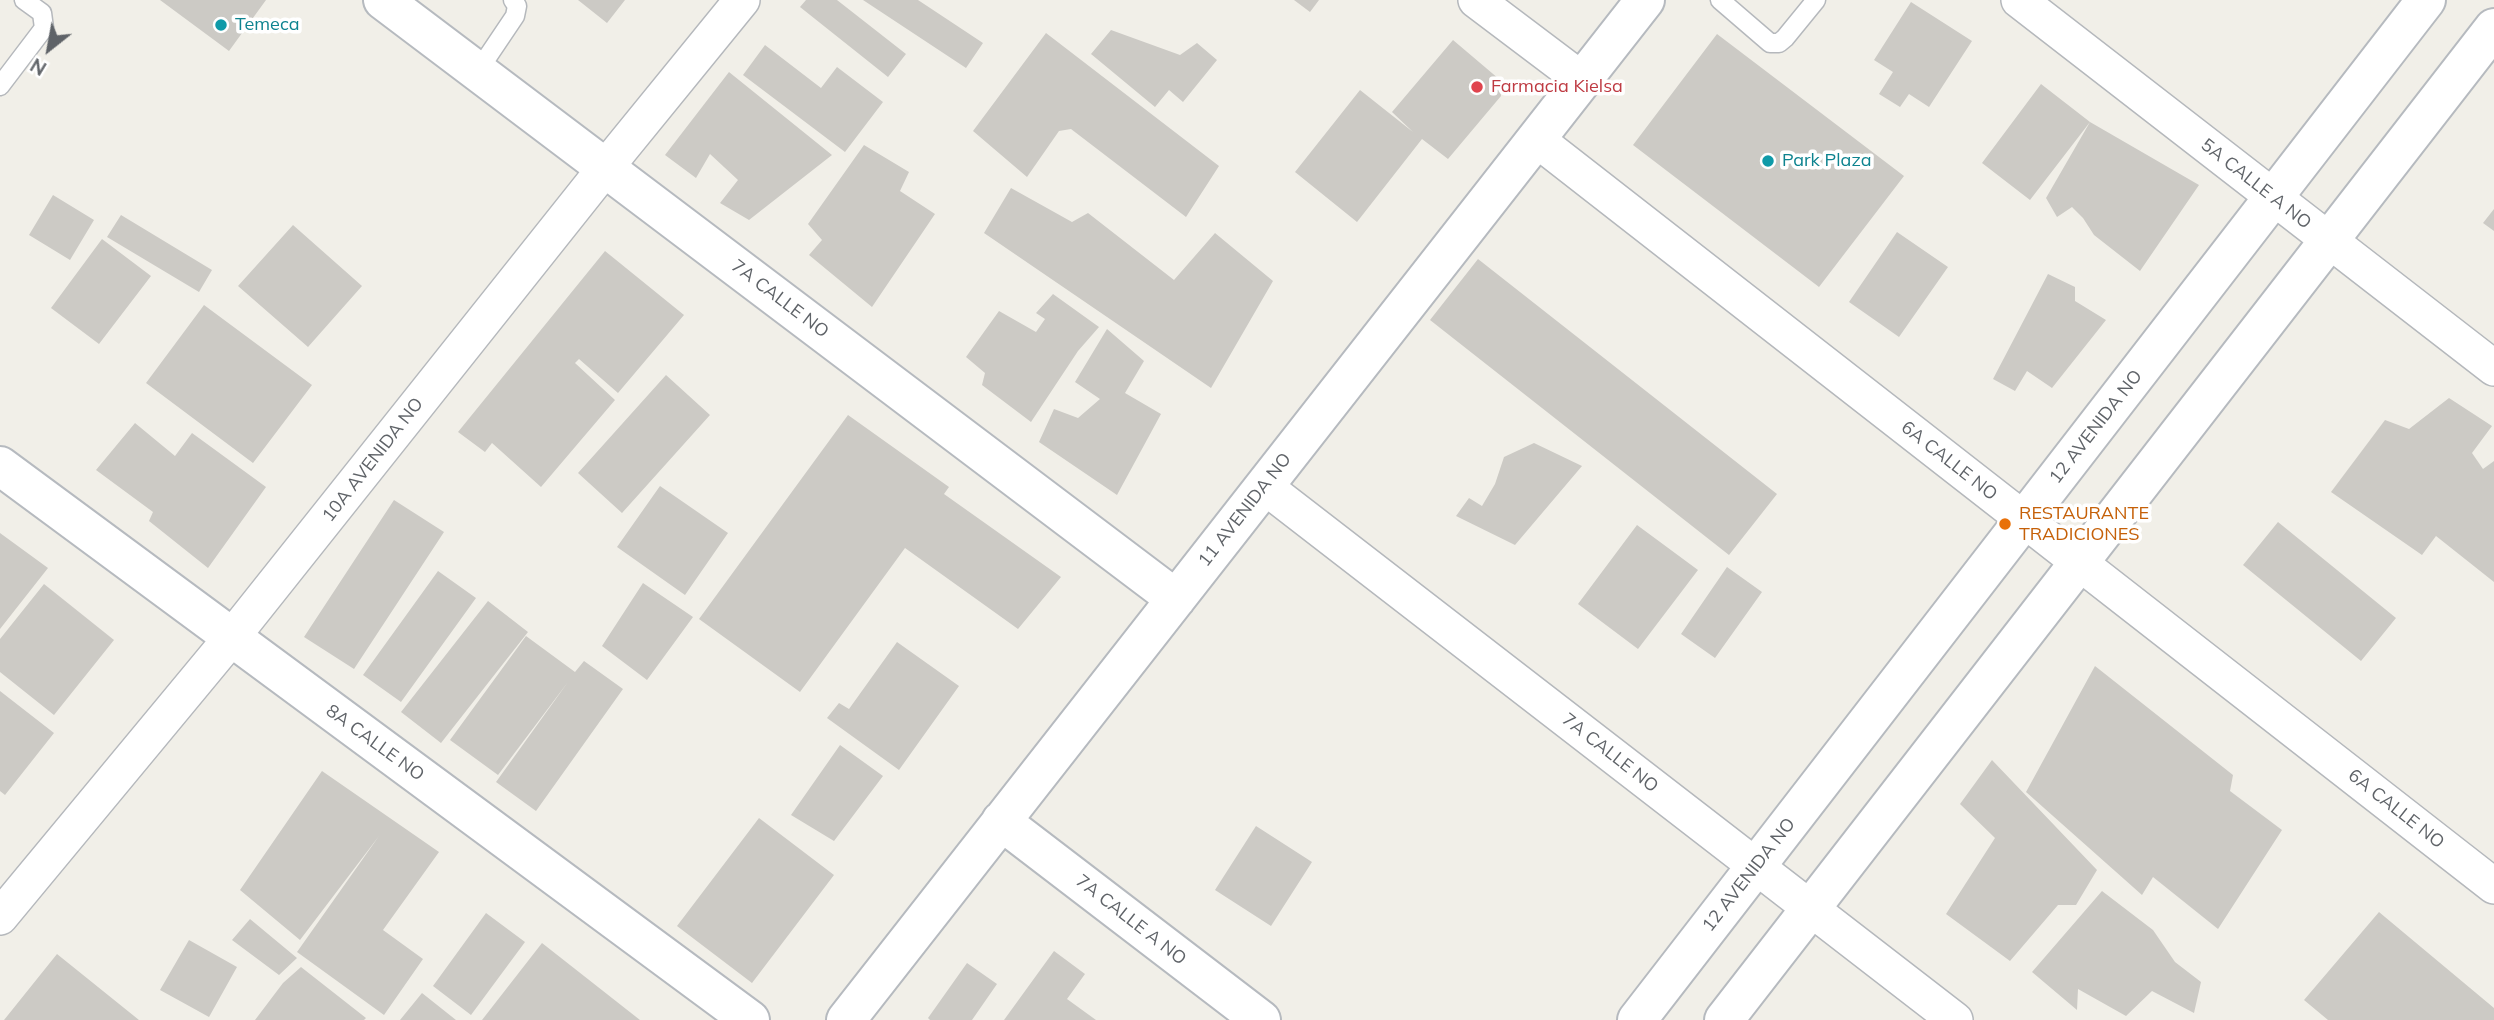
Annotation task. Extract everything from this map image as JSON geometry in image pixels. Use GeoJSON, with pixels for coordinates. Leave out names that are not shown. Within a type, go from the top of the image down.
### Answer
{"type":"FeatureCollection","features":[{"type":"Feature","properties":{"kind":"street","name":"7A CALLE NO"},"geometry":{"type":"LineString","coordinates":[[383,0],[1176,599]]}},
{"type":"Feature","properties":{"kind":"street","name":"10A AVENIDA NO"},"geometry":{"type":"LineString","coordinates":[[0,917],[232,637],[742,0]]}},
{"type":"Feature","properties":{"kind":"street"},"geometry":{"type":"LineString","coordinates":[[1476,0],[1582,80]]}},
{"type":"Feature","properties":{"kind":"street","name":"11 AVENIDA NO"},"geometry":{"type":"LineString","coordinates":[[846,1020],[1645,0]]}},
{"type":"Feature","properties":{"kind":"street","name":"5A CALLE A NO"},"geometry":{"type":"LineString","coordinates":[[2019,0],[2494,368]]}},
{"type":"Feature","properties":{"kind":"street","name":"12 AVENIDA NO"},"geometry":{"type":"LineString","coordinates":[[1637,1020],[2426,0]]}},
{"type":"Feature","properties":{"kind":"street"},"geometry":{"type":"LineString","coordinates":[[1724,1020],[2494,28]]}},
{"type":"Feature","properties":{"kind":"street","name":"6A CALLE NO"},"geometry":{"type":"LineString","coordinates":[[1536,139],[2494,886]]}},
{"type":"Feature","properties":{"kind":"street","name":"8A CALLE NO"},"geometry":{"type":"LineString","coordinates":[[0,466],[750,1020]]}},
{"type":"Feature","properties":{"kind":"street","name":"7A CALLE NO"},"geometry":{"type":"LineString","coordinates":[[1264,486],[1955,1020]]}},
{"type":"Feature","properties":{"kind":"street","name":"7A CALLE A NO"},"geometry":{"type":"LineString","coordinates":[[1002,821],[1261,1020]]}},
{"type":"Feature","properties":{"kind":"lane"},"geometry":{"type":"LineString","coordinates":[[0,86],[44,28],[42,13],[24,0]]}},
{"type":"Feature","properties":{"kind":"lane"},"geometry":{"type":"LineString","coordinates":[[478,71],[515,16],[517,6],[513,0]]}},
{"type":"Feature","properties":{"kind":"lane"},"geometry":{"type":"LineString","coordinates":[[1720,0],[1770,43],[1779,43],[1816,0]]}},
{"type":"Feature","properties":{"kind":"building","name":"Temeca"},"geometry":{"type":"Polygon","coordinates":[[[160,0],[266,0],[229,51],[160,0]]]}},
{"type":"Feature","properties":{"kind":"building"},"geometry":{"type":"Polygon","coordinates":[[[578,0],[625,0],[607,23],[578,0]]]}},
{"type":"Feature","properties":{"kind":"building"},"geometry":{"type":"Polygon","coordinates":[[[806,0],[837,0],[906,54],[888,77],[800,7],[806,0]]]}},
{"type":"Feature","properties":{"kind":"building"},"geometry":{"type":"Polygon","coordinates":[[[863,0],[918,0],[983,43],[966,68],[863,0]]]}},
{"type":"Feature","properties":{"kind":"building"},"geometry":{"type":"Polygon","coordinates":[[[1294,0],[1319,0],[1310,12],[1294,0]]]}},
{"type":"Feature","properties":{"kind":"building"},"geometry":{"type":"Polygon","coordinates":[[[1911,2],[1972,41],[1929,107],[1909,94],[1900,107],[1879,94],[1893,72],[1874,60],[1911,2]]]}},
{"type":"Feature","properties":{"kind":"building"},"geometry":{"type":"Polygon","coordinates":[[[1111,30],[1180,55],[1197,43],[1217,60],[1183,102],[1169,90],[1155,107],[1091,54],[1111,30]]]}},
{"type":"Feature","properties":{"kind":"building"},"geometry":{"type":"Polygon","coordinates":[[[1046,33],[1219,166],[1186,217],[1071,129],[1059,131],[1027,177],[973,131],[1046,33]]]}},
{"type":"Feature","properties":{"kind":"building","name":"Park Plaza"},"geometry":{"type":"Polygon","coordinates":[[[1717,34],[1904,176],[1819,287],[1633,145],[1717,34]]]}},
{"type":"Feature","properties":{"kind":"building"},"geometry":{"type":"Polygon","coordinates":[[[1453,40],[1499,79],[1501,96],[1448,159],[1422,139],[1357,222],[1295,172],[1360,90],[1413,132],[1392,112],[1453,40]]]}},
{"type":"Feature","properties":{"kind":"building"},"geometry":{"type":"Polygon","coordinates":[[[765,45],[821,88],[837,67],[883,102],[845,152],[743,75],[765,45]]]}},
{"type":"Feature","properties":{"kind":"building"},"geometry":{"type":"Polygon","coordinates":[[[729,72],[832,155],[749,220],[720,203],[738,180],[710,154],[696,178],[665,155],[729,72]]]}},
{"type":"Feature","properties":{"kind":"building"},"geometry":{"type":"Polygon","coordinates":[[[2041,84],[2090,122],[2030,200],[1982,163],[2041,84]]]}},
{"type":"Feature","properties":{"kind":"building"},"geometry":{"type":"Polygon","coordinates":[[[2090,122],[2199,185],[2140,271],[2094,235],[2072,207],[2057,217],[2046,198],[2090,122]]]}},
{"type":"Feature","properties":{"kind":"building"},"geometry":{"type":"Polygon","coordinates":[[[864,145],[909,172],[900,191],[935,214],[872,307],[809,255],[822,240],[808,224],[864,145]]]}},
{"type":"Feature","properties":{"kind":"building"},"geometry":{"type":"Polygon","coordinates":[[[1011,188],[1072,222],[1088,213],[1174,280],[1215,233],[1273,281],[1211,388],[984,233],[1011,188]]]}},
{"type":"Feature","properties":{"kind":"building"},"geometry":{"type":"Polygon","coordinates":[[[53,195],[94,220],[70,260],[29,235],[53,195]]]}},
{"type":"Feature","properties":{"kind":"building"},"geometry":{"type":"Polygon","coordinates":[[[2494,209],[2494,231],[2483,223],[2494,209]]]}},
{"type":"Feature","properties":{"kind":"building"},"geometry":{"type":"Polygon","coordinates":[[[121,215],[212,270],[199,292],[107,237],[121,215]]]}},
{"type":"Feature","properties":{"kind":"building"},"geometry":{"type":"Polygon","coordinates":[[[293,225],[362,286],[308,347],[238,286],[293,225]]]}},
{"type":"Feature","properties":{"kind":"building"},"geometry":{"type":"Polygon","coordinates":[[[1897,232],[1948,267],[1899,337],[1849,302],[1897,232]]]}},
{"type":"Feature","properties":{"kind":"building"},"geometry":{"type":"Polygon","coordinates":[[[102,239],[151,276],[99,344],[51,308],[102,239]]]}},
{"type":"Feature","properties":{"kind":"building"},"geometry":{"type":"Polygon","coordinates":[[[605,251],[684,315],[618,393],[579,359],[575,363],[615,400],[541,487],[492,443],[485,452],[458,432],[605,251]]]}},
{"type":"Feature","properties":{"kind":"building"},"geometry":{"type":"Polygon","coordinates":[[[1478,259],[1777,494],[1729,555],[1430,320],[1478,259]]]}},
{"type":"Feature","properties":{"kind":"building"},"geometry":{"type":"Polygon","coordinates":[[[2048,274],[2075,287],[2075,301],[2106,320],[2052,388],[2027,371],[2015,391],[1993,379],[2048,274]]]}},
{"type":"Feature","properties":{"kind":"building"},"geometry":{"type":"Polygon","coordinates":[[[1053,294],[1099,327],[1078,351],[1031,422],[982,385],[985,373],[966,357],[999,311],[1036,332],[1045,319],[1036,313],[1053,294]]]}},
{"type":"Feature","properties":{"kind":"building"},"geometry":{"type":"Polygon","coordinates":[[[204,305],[312,385],[253,463],[146,383],[204,305]]]}},
{"type":"Feature","properties":{"kind":"building"},"geometry":{"type":"Polygon","coordinates":[[[1107,329],[1144,361],[1125,393],[1161,414],[1117,495],[1039,442],[1054,409],[1078,418],[1100,399],[1075,382],[1107,329]]]}},
{"type":"Feature","properties":{"kind":"building"},"geometry":{"type":"Polygon","coordinates":[[[666,375],[710,415],[622,513],[578,473],[666,375]]]}},
{"type":"Feature","properties":{"kind":"building"},"geometry":{"type":"Polygon","coordinates":[[[2449,398],[2492,426],[2472,453],[2483,469],[2494,461],[2494,582],[2436,536],[2422,555],[2331,492],[2385,420],[2409,429],[2449,398]]]}},
{"type":"Feature","properties":{"kind":"building"},"geometry":{"type":"Polygon","coordinates":[[[848,415],[949,487],[944,494],[1061,577],[1018,629],[905,548],[800,692],[699,619],[848,415]]]}},
{"type":"Feature","properties":{"kind":"building"},"geometry":{"type":"Polygon","coordinates":[[[135,423],[175,456],[192,433],[266,487],[208,568],[149,521],[153,512],[96,470],[135,423]]]}},
{"type":"Feature","properties":{"kind":"building"},"geometry":{"type":"Polygon","coordinates":[[[1534,443],[1582,466],[1515,545],[1456,516],[1469,498],[1482,506],[1495,484],[1504,457],[1534,443]]]}},
{"type":"Feature","properties":{"kind":"building"},"geometry":{"type":"Polygon","coordinates":[[[660,486],[728,533],[685,595],[617,547],[660,486]]]}},
{"type":"Feature","properties":{"kind":"building"},"geometry":{"type":"Polygon","coordinates":[[[394,500],[444,532],[354,669],[304,637],[394,500]]]}},
{"type":"Feature","properties":{"kind":"building"},"geometry":{"type":"Polygon","coordinates":[[[2278,522],[2396,618],[2361,661],[2243,565],[2278,522]]]}},
{"type":"Feature","properties":{"kind":"building"},"geometry":{"type":"Polygon","coordinates":[[[1637,525],[1698,570],[1638,649],[1578,604],[1637,525]]]}},
{"type":"Feature","properties":{"kind":"building"},"geometry":{"type":"Polygon","coordinates":[[[0,533],[48,568],[0,629],[0,533]]]}},
{"type":"Feature","properties":{"kind":"building"},"geometry":{"type":"Polygon","coordinates":[[[1727,567],[1762,592],[1715,658],[1681,634],[1727,567]]]}},
{"type":"Feature","properties":{"kind":"building"},"geometry":{"type":"Polygon","coordinates":[[[438,571],[476,598],[401,702],[363,675],[438,571]]]}},
{"type":"Feature","properties":{"kind":"building"},"geometry":{"type":"Polygon","coordinates":[[[643,583],[693,617],[647,680],[602,646],[643,583]]]}},
{"type":"Feature","properties":{"kind":"building"},"geometry":{"type":"Polygon","coordinates":[[[44,584],[114,640],[54,715],[0,672],[0,639],[44,584]]]}},
{"type":"Feature","properties":{"kind":"building"},"geometry":{"type":"Polygon","coordinates":[[[488,601],[528,632],[441,743],[401,712],[488,601]]]}},
{"type":"Feature","properties":{"kind":"building"},"geometry":{"type":"Polygon","coordinates":[[[526,636],[575,672],[584,661],[623,689],[536,811],[496,782],[568,682],[498,775],[450,740],[526,636]]]}},
{"type":"Feature","properties":{"kind":"building"},"geometry":{"type":"Polygon","coordinates":[[[897,642],[959,686],[899,770],[827,718],[839,703],[849,709],[897,642]]]}},
{"type":"Feature","properties":{"kind":"building"},"geometry":{"type":"Polygon","coordinates":[[[2095,666],[2233,775],[2230,791],[2282,830],[2218,929],[2153,877],[2142,895],[2026,792],[2095,666]]]}},
{"type":"Feature","properties":{"kind":"building"},"geometry":{"type":"Polygon","coordinates":[[[0,691],[54,733],[5,795],[0,791],[0,691]]]}},
{"type":"Feature","properties":{"kind":"building"},"geometry":{"type":"Polygon","coordinates":[[[840,745],[883,776],[834,841],[791,815],[840,745]]]}},
{"type":"Feature","properties":{"kind":"building"},"geometry":{"type":"Polygon","coordinates":[[[1992,760],[2097,870],[2076,905],[2058,905],[2010,961],[1946,914],[1995,838],[1960,804],[1992,760]]]}},
{"type":"Feature","properties":{"kind":"building"},"geometry":{"type":"Polygon","coordinates":[[[322,771],[439,852],[383,930],[423,959],[384,1015],[297,952],[379,836],[300,940],[240,890],[322,771]]]}},
{"type":"Feature","properties":{"kind":"building"},"geometry":{"type":"Polygon","coordinates":[[[759,818],[834,875],[752,983],[677,926],[759,818]]]}},
{"type":"Feature","properties":{"kind":"building"},"geometry":{"type":"Polygon","coordinates":[[[1256,826],[1312,862],[1271,926],[1215,890],[1256,826]]]}},
{"type":"Feature","properties":{"kind":"building"},"geometry":{"type":"Polygon","coordinates":[[[2102,891],[2153,930],[2175,962],[2201,982],[2194,1013],[2152,991],[2126,1016],[2078,989],[2077,1010],[2032,972],[2102,891]]]}},
{"type":"Feature","properties":{"kind":"building"},"geometry":{"type":"Polygon","coordinates":[[[2379,912],[2494,1008],[2494,1020],[2328,1020],[2304,1000],[2379,912]]]}},
{"type":"Feature","properties":{"kind":"building"},"geometry":{"type":"Polygon","coordinates":[[[486,913],[525,942],[471,1015],[433,986],[486,913]]]}},
{"type":"Feature","properties":{"kind":"building"},"geometry":{"type":"Polygon","coordinates":[[[250,919],[297,958],[279,975],[232,940],[250,919]]]}},
{"type":"Feature","properties":{"kind":"building"},"geometry":{"type":"Polygon","coordinates":[[[189,940],[237,967],[209,1017],[160,990],[189,940]]]}},
{"type":"Feature","properties":{"kind":"building"},"geometry":{"type":"Polygon","coordinates":[[[542,943],[640,1020],[482,1020],[542,943]]]}},
{"type":"Feature","properties":{"kind":"building"},"geometry":{"type":"Polygon","coordinates":[[[1054,951],[1085,974],[1067,999],[1096,1020],[1004,1020],[1054,951]]]}},
{"type":"Feature","properties":{"kind":"building"},"geometry":{"type":"Polygon","coordinates":[[[57,954],[139,1020],[4,1020],[57,954]]]}},
{"type":"Feature","properties":{"kind":"building"},"geometry":{"type":"Polygon","coordinates":[[[967,963],[997,984],[972,1020],[930,1020],[928,1018],[967,963]]]}},
{"type":"Feature","properties":{"kind":"building"},"geometry":{"type":"Polygon","coordinates":[[[301,967],[366,1018],[255,1020],[283,983],[301,967]]]}},
{"type":"Feature","properties":{"kind":"building"},"geometry":{"type":"Polygon","coordinates":[[[422,993],[456,1020],[400,1020],[422,993]]]}},
{"type":"Feature","properties":{"kind":"place","name":"Temeca"},"geometry":{"type":"Point","coordinates":[221,25]}},
{"type":"Feature","properties":{"kind":"place","name":"Farmacia Kielsa"},"geometry":{"type":"Point","coordinates":[1477,87]}},
{"type":"Feature","properties":{"kind":"place","name":"Park Plaza"},"geometry":{"type":"Point","coordinates":[1768,161]}},
{"type":"Feature","properties":{"kind":"place","name":"RESTAURANTE TRADICIONES"},"geometry":{"type":"Point","coordinates":[2005,524]}}]}
